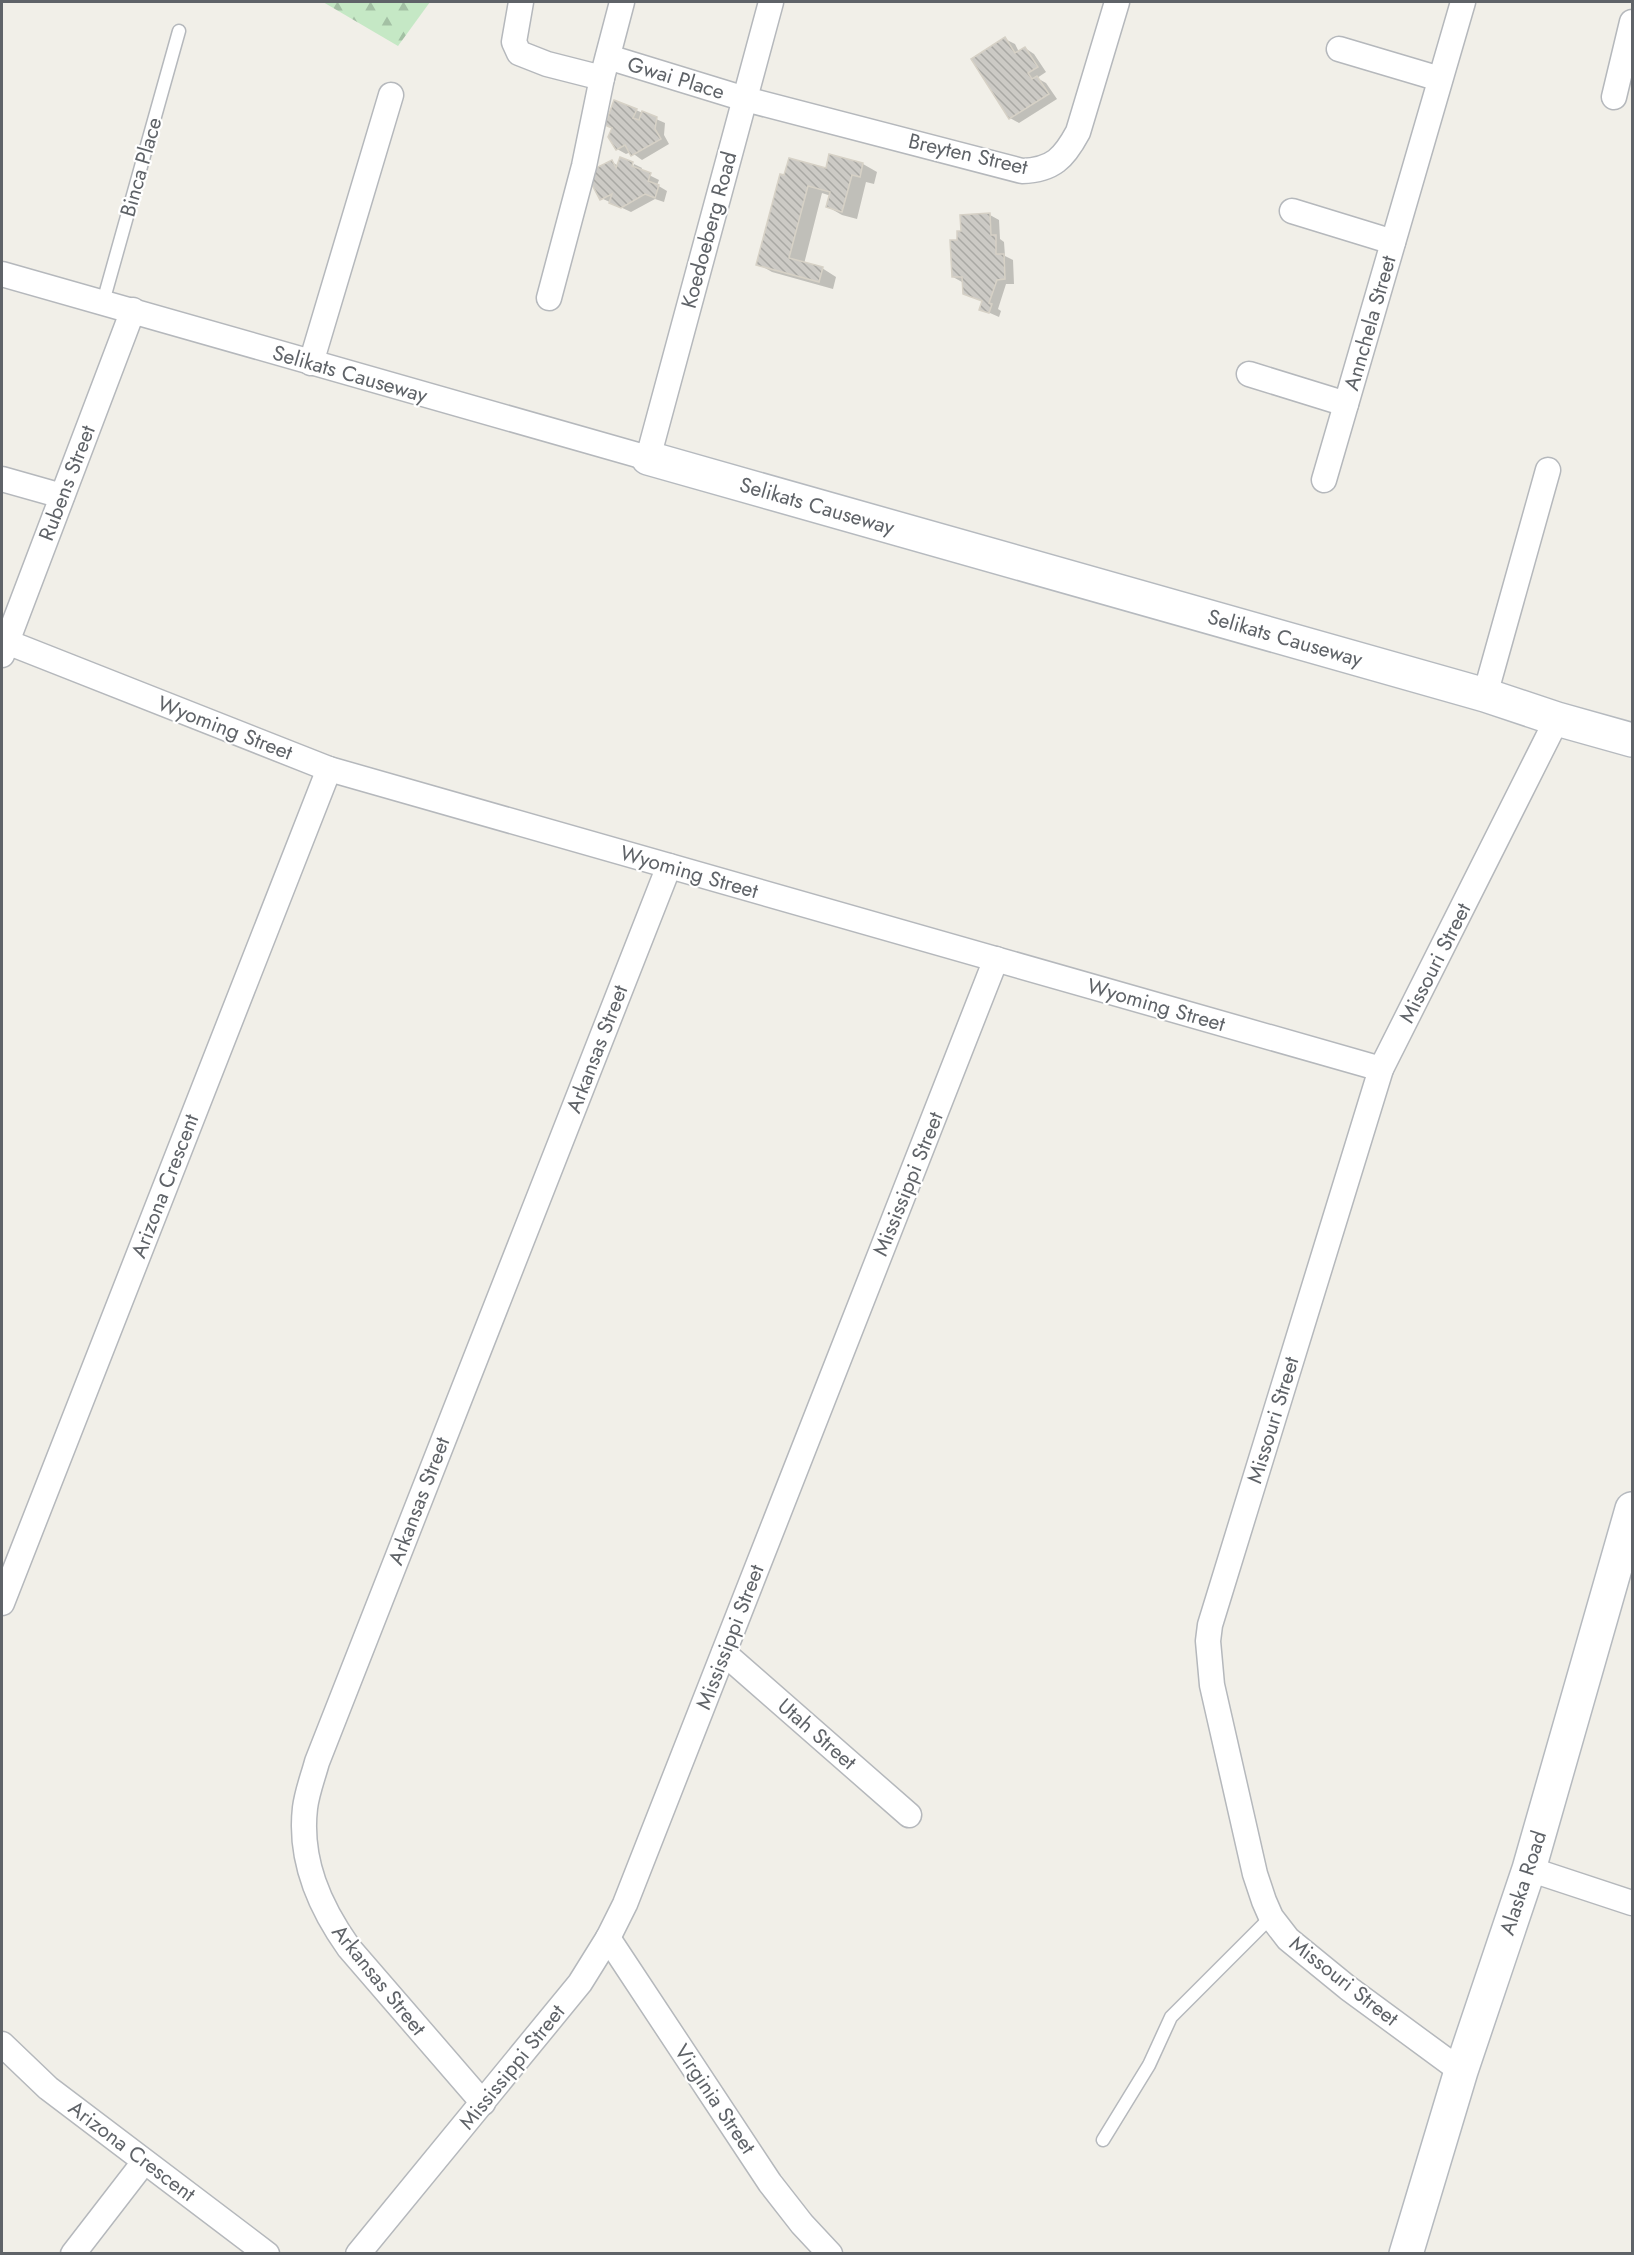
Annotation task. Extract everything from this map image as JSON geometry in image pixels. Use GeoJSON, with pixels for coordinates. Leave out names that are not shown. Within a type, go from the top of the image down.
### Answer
{"type":"FeatureCollection","features":[{"type":"Feature","properties":{"kind":"street","name":"Gwai Place"},"geometry":{"type":"LineString","coordinates":[[521,2],[514,42],[519,53],[547,64],[605,67],[745,99]]}},
{"type":"Feature","properties":{"kind":"street"},"geometry":{"type":"LineString","coordinates":[[549,298],[584,166],[605,67],[622,2]]}},
{"type":"Feature","properties":{"kind":"street","name":"Koedoeberg Road"},"geometry":{"type":"LineString","coordinates":[[648,458],[771,2]]}},
{"type":"Feature","properties":{"kind":"street","name":"Breyten Street"},"geometry":{"type":"LineString","coordinates":[[745,99],[1022,171],[1040,170],[1060,159],[1069,150],[1078,132],[1117,2]]}},
{"type":"Feature","properties":{"kind":"street","name":"Annchela Street"},"geometry":{"type":"LineString","coordinates":[[1324,480],[1463,2]]}},
{"type":"Feature","properties":{"kind":"street"},"geometry":{"type":"LineString","coordinates":[[1614,97],[1632,22]]}},
{"type":"Feature","properties":{"kind":"street"},"geometry":{"type":"LineString","coordinates":[[1339,49],[1440,79]]}},
{"type":"Feature","properties":{"kind":"street"},"geometry":{"type":"LineString","coordinates":[[311,363],[391,94]]}},
{"type":"Feature","properties":{"kind":"street","name":"Annchela Street"},"geometry":{"type":"LineString","coordinates":[[1292,211],[1393,242]]}},
{"type":"Feature","properties":{"kind":"street","name":"Selikats Causeway"},"geometry":{"type":"LineString","coordinates":[[2,274],[1485,695],[1557,719],[1632,740]]}},
{"type":"Feature","properties":{"kind":"street","name":"Rubens Street"},"geometry":{"type":"LineString","coordinates":[[4,649],[133,310]]}},
{"type":"Feature","properties":{"kind":"street","name":"Annchela Street"},"geometry":{"type":"LineString","coordinates":[[1249,374],[1346,404]]}},
{"type":"Feature","properties":{"kind":"street"},"geometry":{"type":"LineString","coordinates":[[1485,695],[1548,470]]}},
{"type":"Feature","properties":{"kind":"street"},"geometry":{"type":"LineString","coordinates":[[2,479],[62,496]]}},
{"type":"Feature","properties":{"kind":"street","name":"Wyoming Street"},"geometry":{"type":"LineString","coordinates":[[4,649],[329,769],[1381,1070]]}},
{"type":"Feature","properties":{"kind":"street","name":"Missouri Street"},"geometry":{"type":"LineString","coordinates":[[1461,2071],[1348,1988],[1288,1939],[1272,1917],[1252,1863],[1212,1685],[1208,1641],[1210,1625],[1381,1070],[1557,719]]}},
{"type":"Feature","properties":{"kind":"street","name":"Arizona Crescent"},"geometry":{"type":"LineString","coordinates":[[2,1603],[329,769]]}},
{"type":"Feature","properties":{"kind":"street","name":"Arkansas Street"},"geometry":{"type":"LineString","coordinates":[[483,2103],[355,1955],[334,1927],[323,1907],[308,1867],[305,1849],[305,1808],[317,1762],[669,866]]}},
{"type":"Feature","properties":{"kind":"street","name":"Mississippi Street"},"geometry":{"type":"LineString","coordinates":[[358,2253],[580,1983],[608,1938],[625,1904],[996,959]]}},
{"type":"Feature","properties":{"kind":"street","name":"Alaska Road"},"geometry":{"type":"LineString","coordinates":[[1406,2253],[1461,2071],[1529,1869],[1632,1509]]}},
{"type":"Feature","properties":{"kind":"street","name":"Utah Street"},"geometry":{"type":"LineString","coordinates":[[724,1653],[909,1815]]}},
{"type":"Feature","properties":{"kind":"street"},"geometry":{"type":"LineString","coordinates":[[1529,1869],[1632,1903]]}},
{"type":"Feature","properties":{"kind":"street","name":"Virginia Street"},"geometry":{"type":"LineString","coordinates":[[608,1938],[770,2182],[802,2224],[830,2253]]}},
{"type":"Feature","properties":{"kind":"street","name":"Arizona Crescent"},"geometry":{"type":"LineString","coordinates":[[2,2044],[48,2088],[267,2253]]}},
{"type":"Feature","properties":{"kind":"street"},"geometry":{"type":"LineString","coordinates":[[73,2253],[144,2162]]}},
{"type":"Feature","properties":{"kind":"lane","name":"Binca Place"},"geometry":{"type":"LineString","coordinates":[[103,302],[179,31]]}},
{"type":"Feature","properties":{"kind":"lane"},"geometry":{"type":"LineString","coordinates":[[1103,2140],[1149,2065],[1171,2017],[1272,1917]]}},
{"type":"Feature","properties":{"kind":"green space"},"geometry":{"type":"Polygon","coordinates":[[[323,2],[430,2],[398,46],[323,2]]]}},
{"type":"Feature","properties":{"kind":"building"},"geometry":{"type":"Polygon","coordinates":[[[1005,37],[1015,53],[1025,47],[1038,67],[1028,73],[1032,79],[1037,76],[1049,94],[1009,119],[971,59],[1005,37]]]}},
{"type":"Feature","properties":{"kind":"building"},"geometry":{"type":"Polygon","coordinates":[[[614,100],[637,109],[633,118],[639,120],[642,111],[657,117],[655,129],[661,139],[631,156],[625,145],[616,150],[608,137],[612,128],[605,125],[614,100]]]}},
{"type":"Feature","properties":{"kind":"building"},"geometry":{"type":"Polygon","coordinates":[[[829,154],[863,163],[860,177],[852,175],[842,212],[826,207],[830,192],[808,186],[789,258],[823,267],[819,282],[756,265],[780,174],[784,175],[789,158],[826,168],[829,154]]]}},
{"type":"Feature","properties":{"kind":"building"},"geometry":{"type":"Polygon","coordinates":[[[620,157],[633,162],[632,166],[651,173],[648,181],[659,185],[655,198],[645,194],[621,208],[609,203],[612,194],[600,200],[586,173],[612,160],[616,168],[620,157]]]}},
{"type":"Feature","properties":{"kind":"building"},"geometry":{"type":"Polygon","coordinates":[[[990,213],[991,235],[996,235],[996,254],[1004,254],[1005,279],[997,280],[989,303],[992,304],[989,313],[979,310],[982,301],[963,294],[962,277],[952,277],[950,240],[957,240],[957,231],[961,231],[960,215],[990,213]]]}}]}
